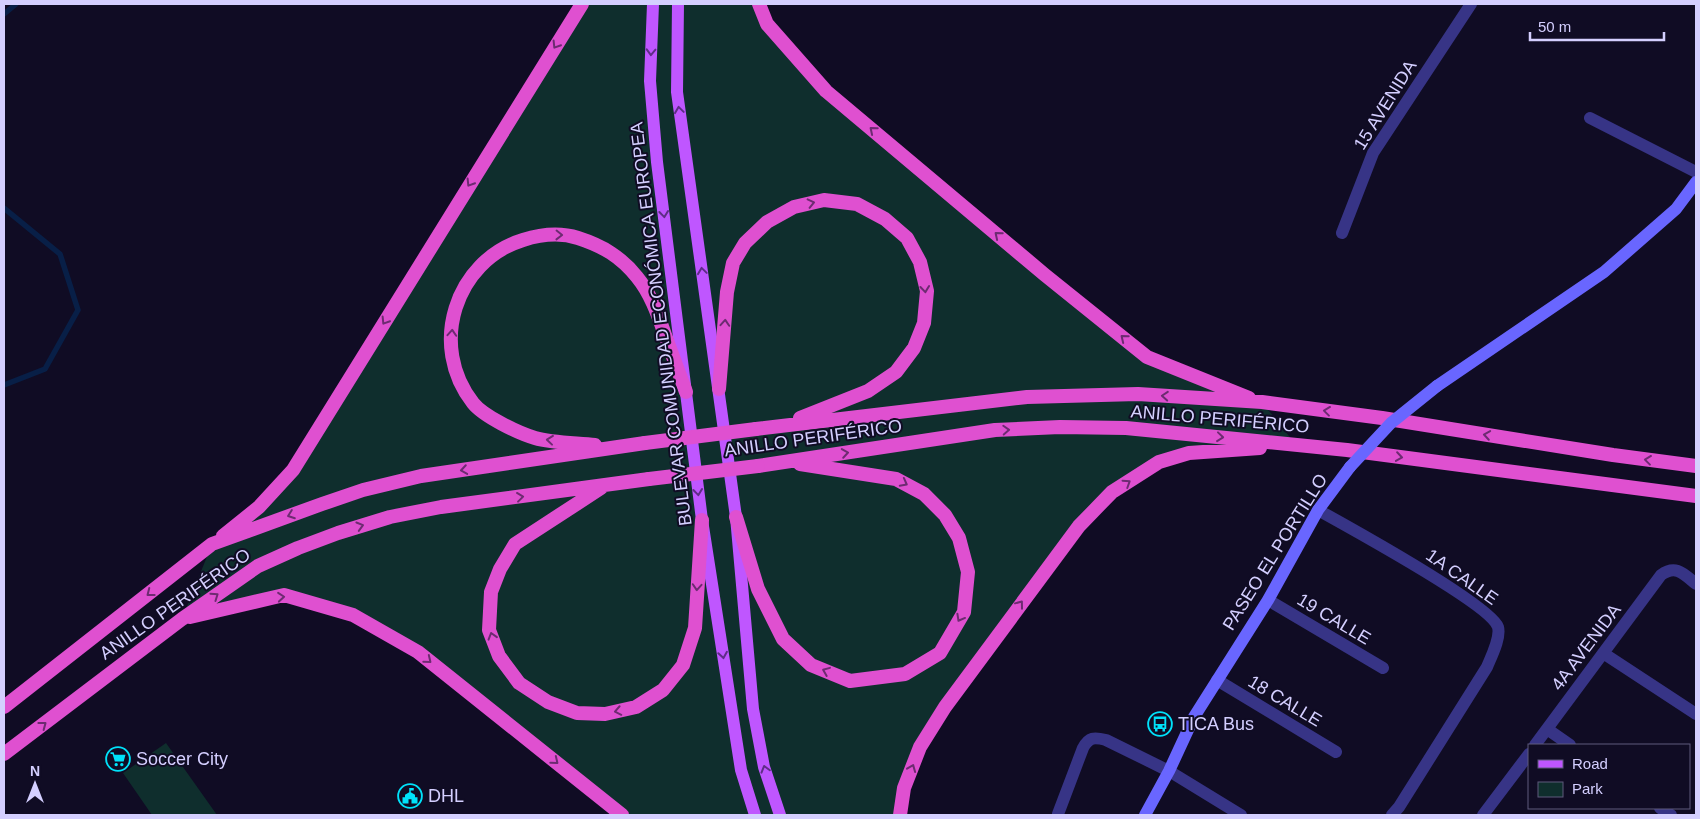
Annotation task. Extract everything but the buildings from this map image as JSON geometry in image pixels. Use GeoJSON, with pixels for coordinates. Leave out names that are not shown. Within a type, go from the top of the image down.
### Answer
{"type":"FeatureCollection","features":[{"type":"Feature","properties":{"kind":"highway"},"geometry":{"type":"LineString","coordinates":[[212,544],[259,507],[293,470],[582,4]]}},
{"type":"Feature","properties":{"kind":"highway"},"geometry":{"type":"LineString","coordinates":[[759,4],[767,24],[826,91],[1045,275],[1140,351],[1148,357],[1262,402]]}},
{"type":"Feature","properties":{"kind":"highway"},"geometry":{"type":"LineString","coordinates":[[719,389],[727,292],[733,263],[745,243],[767,222],[794,207],[824,200],[857,204],[885,219],[908,238],[920,262],[927,291],[924,323],[914,348],[896,372],[868,392],[781,425]]}},
{"type":"Feature","properties":{"kind":"highway"},"geometry":{"type":"LineString","coordinates":[[616,447],[536,438],[504,426],[473,404],[454,371],[451,339],[454,311],[465,284],[485,259],[508,244],[540,234],[566,234],[598,244],[620,259],[638,278],[652,300],[686,392]]}},
{"type":"Feature","properties":{"kind":"highway","name":"ANILLO PERIFÉRICO"},"geometry":{"type":"LineString","coordinates":[[4,707],[212,544],[363,490],[421,476],[616,447],[781,425],[1027,397],[1138,394],[1262,402],[1382,418],[1613,455],[1696,466]]}},
{"type":"Feature","properties":{"kind":"highway","name":"ANILLO PERIFÉRICO"},"geometry":{"type":"LineString","coordinates":[[4,754],[182,619],[258,566],[338,533],[390,518],[441,507],[787,462],[994,430],[1060,426],[1126,428],[1296,445],[1696,496]]}},
{"type":"Feature","properties":{"kind":"highway"},"geometry":{"type":"LineString","coordinates":[[900,815],[904,788],[920,747],[945,707],[1079,526],[1112,492],[1159,462],[1189,453],[1296,445]]}},
{"type":"Feature","properties":{"kind":"highway"},"geometry":{"type":"LineString","coordinates":[[736,517],[758,589],[778,630],[783,639],[811,665],[850,681],[905,674],[940,653],[964,612],[968,572],[959,538],[945,515],[924,494],[896,479],[787,462]]}},
{"type":"Feature","properties":{"kind":"highway"},"geometry":{"type":"LineString","coordinates":[[603,486],[515,544],[500,569],[491,592],[489,630],[499,656],[519,683],[548,702],[577,713],[605,714],[636,707],[662,690],[683,665],[695,628],[702,520]]}},
{"type":"Feature","properties":{"kind":"highway"},"geometry":{"type":"LineString","coordinates":[[182,619],[284,595],[353,615],[418,652],[622,815]]}},
{"type":"Feature","properties":{"kind":"main road","name":"BULEVAR COMUNIDAD ECONÓMICA EUROPEA"},"geometry":{"type":"LineString","coordinates":[[653,4],[650,81],[658,172],[702,520],[741,770],[755,815]]}},
{"type":"Feature","properties":{"kind":"main road"},"geometry":{"type":"LineString","coordinates":[[678,4],[677,92],[736,517],[752,709],[764,767],[780,815]]}},
{"type":"Feature","properties":{"kind":"main road","name":"PASEO EL PORTILLO"},"geometry":{"type":"LineString","coordinates":[[1145,815],[1169,771],[1194,717],[1268,600],[1318,510],[1350,467],[1391,423],[1437,386],[1604,272],[1676,209],[1696,182]]}},
{"type":"Feature","properties":{"kind":"street","name":"15 AVENIDA"},"geometry":{"type":"LineString","coordinates":[[1342,233],[1373,153],[1471,4]]}},
{"type":"Feature","properties":{"kind":"street"},"geometry":{"type":"LineString","coordinates":[[1590,118],[1696,172]]}},
{"type":"Feature","properties":{"kind":"street","name":"1A CALLE"},"geometry":{"type":"LineString","coordinates":[[1318,510],[1374,540],[1442,583],[1488,614],[1498,627],[1497,643],[1487,667],[1399,807],[1392,815]]}},
{"type":"Feature","properties":{"kind":"street","name":"4A AVENIDA"},"geometry":{"type":"LineString","coordinates":[[1536,744],[1661,575],[1668,570],[1678,570],[1696,584]]}},
{"type":"Feature","properties":{"kind":"street","name":"19 CALLE"},"geometry":{"type":"LineString","coordinates":[[1268,600],[1383,668]]}},
{"type":"Feature","properties":{"kind":"street"},"geometry":{"type":"LineString","coordinates":[[1603,653],[1696,714]]}},
{"type":"Feature","properties":{"kind":"street","name":"18 CALLE"},"geometry":{"type":"LineString","coordinates":[[1216,680],[1336,752]]}},
{"type":"Feature","properties":{"kind":"street"},"geometry":{"type":"LineString","coordinates":[[1547,729],[1569,744]]}},
{"type":"Feature","properties":{"kind":"street"},"geometry":{"type":"LineString","coordinates":[[1058,814],[1083,748],[1088,740],[1094,737],[1106,740],[1169,771],[1241,815]]}},
{"type":"Feature","properties":{"kind":"street"},"geometry":{"type":"LineString","coordinates":[[1483,815],[1528,755]]}},
{"type":"Feature","properties":{"kind":"green space"},"geometry":{"type":"Polygon","coordinates":[[[581,4],[759,4],[826,91],[1147,357],[1262,402],[1296,445],[1189,453],[1112,492],[920,747],[900,815],[622,815],[418,652],[353,615],[284,595],[182,619],[212,544],[293,470],[581,4]]]}},
{"type":"Feature","properties":{"kind":"green space"},"geometry":{"type":"Polygon","coordinates":[[[166,743],[217,815],[152,815],[123,773],[166,743]]]}},
{"type":"Feature","properties":{"kind":"waterway"},"geometry":{"type":"LineString","coordinates":[[4,14],[16,4]]}},
{"type":"Feature","properties":{"kind":"waterway"},"geometry":{"type":"LineString","coordinates":[[4,208],[60,254],[78,310],[45,369],[4,385]]}},
{"type":"Feature","properties":{"kind":"place","name":"TICA Bus"},"geometry":{"type":"Point","coordinates":[1160,724]}},
{"type":"Feature","properties":{"kind":"place","name":"Soccer City"},"geometry":{"type":"Point","coordinates":[118,759]}},
{"type":"Feature","properties":{"kind":"place","name":"DHL"},"geometry":{"type":"Point","coordinates":[410,796]}}]}
